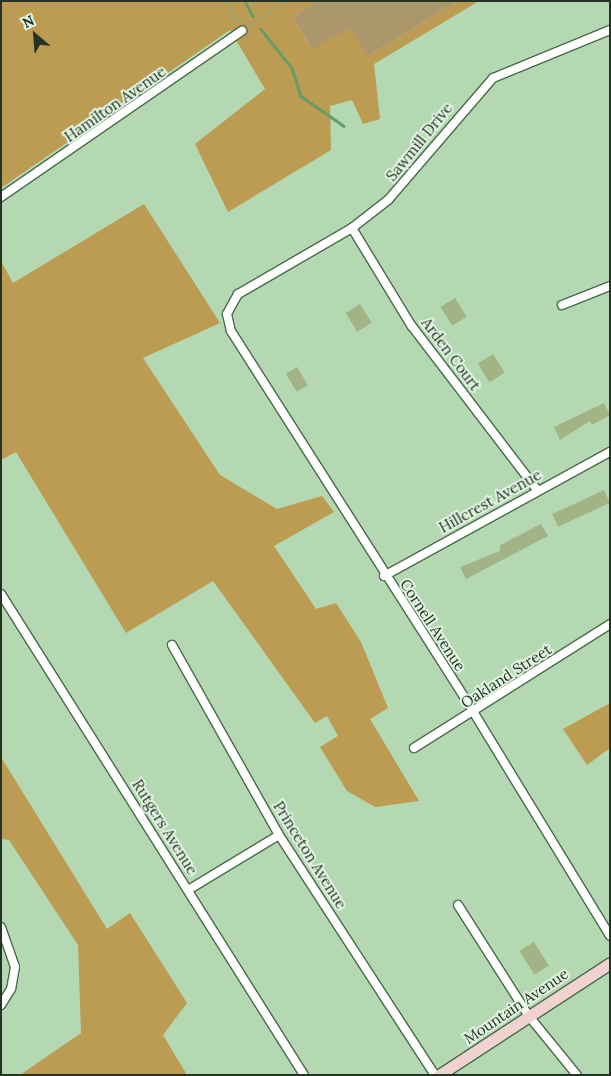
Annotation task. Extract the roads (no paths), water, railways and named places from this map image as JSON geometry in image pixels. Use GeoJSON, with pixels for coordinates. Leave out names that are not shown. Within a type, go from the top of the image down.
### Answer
{"type":"FeatureCollection","features":[{"type":"Feature","properties":{"kind":"main road","name":"Mountain Avenue"},"geometry":{"type":"LineString","coordinates":[[439,1075],[610,963]]}},
{"type":"Feature","properties":{"kind":"street","name":"Sawmill Drive"},"geometry":{"type":"LineString","coordinates":[[231,331],[227,314],[238,294],[352,228],[404,184],[493,78],[610,30]]}},
{"type":"Feature","properties":{"kind":"street","name":"Hamilton Avenue"},"geometry":{"type":"LineString","coordinates":[[1,197],[242,31]]}},
{"type":"Feature","properties":{"kind":"street","name":"Arden Court"},"geometry":{"type":"LineString","coordinates":[[352,228],[411,325],[536,490]]}},
{"type":"Feature","properties":{"kind":"street"},"geometry":{"type":"LineString","coordinates":[[562,305],[610,286]]}},
{"type":"Feature","properties":{"kind":"street","name":"Cornell Avenue"},"geometry":{"type":"LineString","coordinates":[[231,331],[384,576],[474,713],[610,936]]}},
{"type":"Feature","properties":{"kind":"street","name":"Hillcrest Avenue"},"geometry":{"type":"LineString","coordinates":[[384,576],[536,490],[610,452]]}},
{"type":"Feature","properties":{"kind":"street","name":"Rutgers Avenue"},"geometry":{"type":"LineString","coordinates":[[1,594],[304,1075]]}},
{"type":"Feature","properties":{"kind":"street","name":"Oakland Street"},"geometry":{"type":"LineString","coordinates":[[414,748],[474,713],[610,624]]}},
{"type":"Feature","properties":{"kind":"street","name":"Princeton Avenue"},"geometry":{"type":"LineString","coordinates":[[172,645],[280,835],[435,1075]]}},
{"type":"Feature","properties":{"kind":"street"},"geometry":{"type":"LineString","coordinates":[[188,890],[280,835]]}},
{"type":"Feature","properties":{"kind":"street"},"geometry":{"type":"LineString","coordinates":[[458,905],[528,1015],[577,1075]]}},
{"type":"Feature","properties":{"kind":"street"},"geometry":{"type":"LineString","coordinates":[[1,927],[15,967],[11,989],[1,1005]]}},
{"type":"Feature","properties":{"kind":"waterway"},"geometry":{"type":"LineString","coordinates":[[245,1],[253,16]]}},
{"type":"Feature","properties":{"kind":"waterway"},"geometry":{"type":"LineString","coordinates":[[261,29],[292,68],[301,96],[344,126]]}}]}
